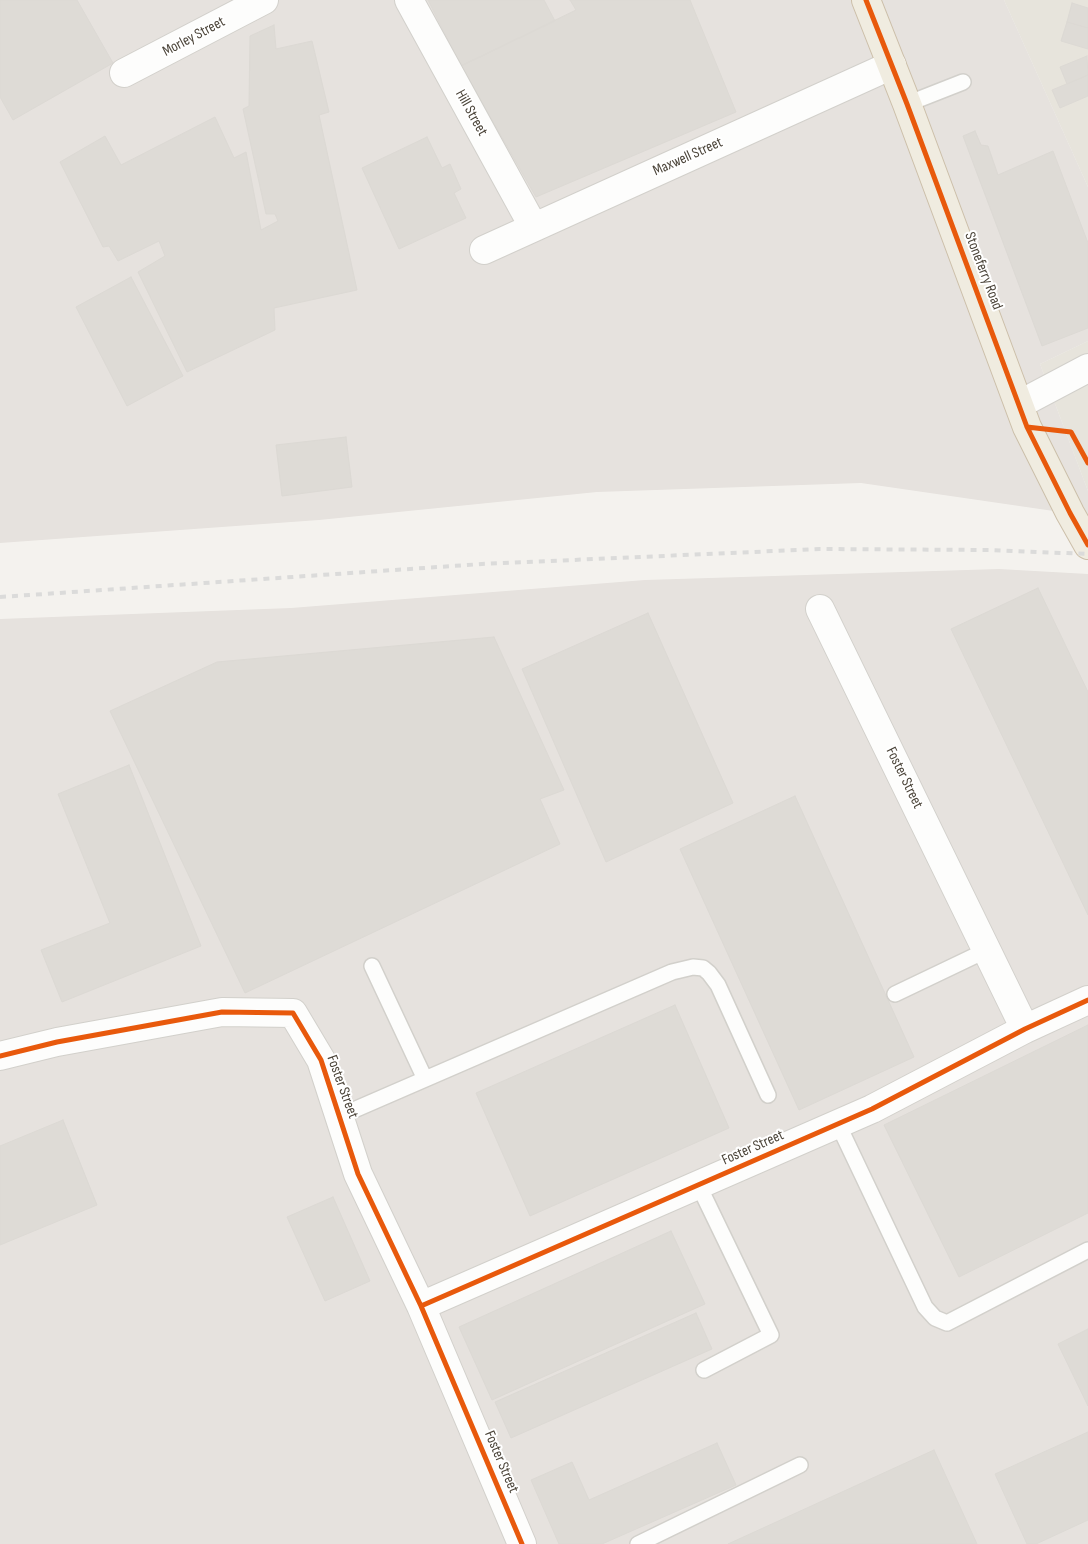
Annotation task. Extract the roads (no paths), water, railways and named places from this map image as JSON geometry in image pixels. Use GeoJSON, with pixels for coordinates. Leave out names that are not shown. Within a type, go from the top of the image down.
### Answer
{"type":"FeatureCollection","features":[{"type":"Feature","properties":{"kind":"highway","name":"Stoneferry Road"},"geometry":{"type":"LineString","coordinates":[[866,0],[1045,466],[1088,545]]}},
{"type":"Feature","properties":{"kind":"street","name":"Morley Street"},"geometry":{"type":"LineString","coordinates":[[124,73],[264,0]]}},
{"type":"Feature","properties":{"kind":"street","name":"Hill Street"},"geometry":{"type":"LineString","coordinates":[[410,0],[533,226]]}},
{"type":"Feature","properties":{"kind":"street","name":"Maxwell Street"},"geometry":{"type":"LineString","coordinates":[[484,250],[533,226],[892,65]]}},
{"type":"Feature","properties":{"kind":"street"},"geometry":{"type":"LineString","coordinates":[[1020,404],[1088,368]]}},
{"type":"Feature","properties":{"kind":"street","name":"Foster Street"},"geometry":{"type":"LineString","coordinates":[[820,609],[1025,1028]]}},
{"type":"Feature","properties":{"kind":"street","name":"Foster Street"},"geometry":{"type":"LineString","coordinates":[[421,1306],[872,1109],[1025,1028],[1088,1000]]}},
{"type":"Feature","properties":{"kind":"street","name":"Foster Street"},"geometry":{"type":"LineString","coordinates":[[0,1056],[57,1042],[222,1012],[293,1013],[321,1060],[358,1174],[421,1306],[522,1544]]}},
{"type":"Feature","properties":{"kind":"lane"},"geometry":{"type":"LineString","coordinates":[[907,104],[963,82]]}},
{"type":"Feature","properties":{"kind":"lane"},"geometry":{"type":"LineString","coordinates":[[895,994],[987,950]]}},
{"type":"Feature","properties":{"kind":"lane"},"geometry":{"type":"LineString","coordinates":[[372,966],[424,1079]]}},
{"type":"Feature","properties":{"kind":"lane"},"geometry":{"type":"LineString","coordinates":[[340,1116],[672,972],[693,967],[702,968],[709,973],[718,985],[768,1095]]}},
{"type":"Feature","properties":{"kind":"lane"},"geometry":{"type":"LineString","coordinates":[[838,1124],[925,1307],[935,1318],[947,1323],[1088,1250]]}},
{"type":"Feature","properties":{"kind":"lane"},"geometry":{"type":"LineString","coordinates":[[699,1186],[770,1335],[704,1370]]}},
{"type":"Feature","properties":{"kind":"lane"},"geometry":{"type":"LineString","coordinates":[[638,1544],[800,1465]]}},
{"type":"Feature","properties":{"kind":"railway"},"geometry":{"type":"LineString","coordinates":[[0,597],[482,564],[820,549],[990,550],[1088,554]]}}]}
